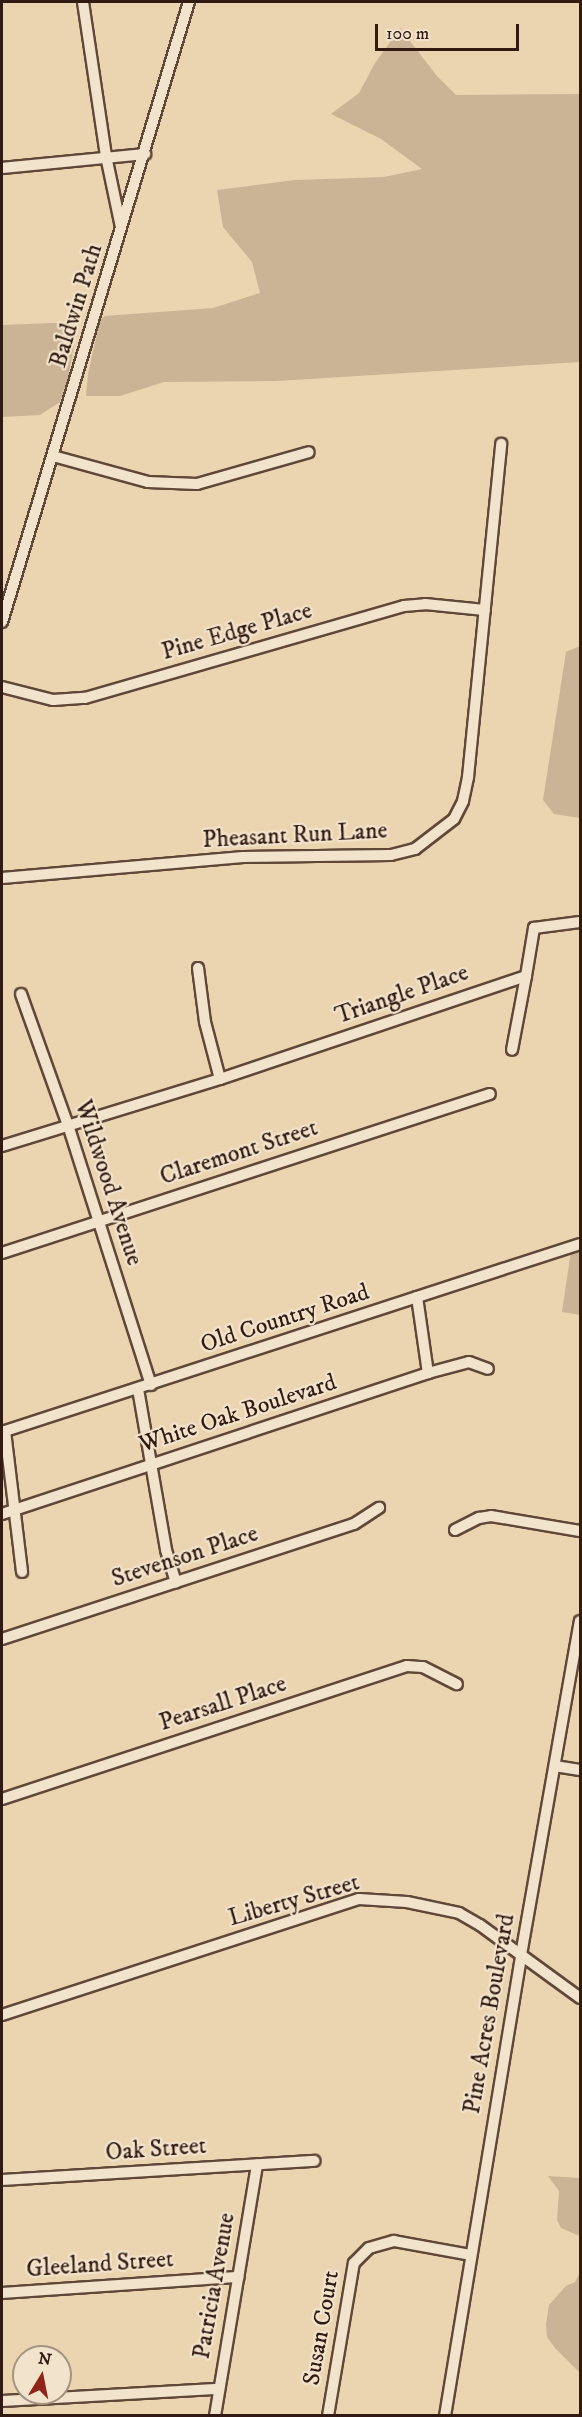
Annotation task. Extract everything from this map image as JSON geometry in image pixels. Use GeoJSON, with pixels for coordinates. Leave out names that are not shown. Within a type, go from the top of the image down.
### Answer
{"type":"FeatureCollection","features":[{"type":"Feature","properties":{"kind":"street"},"geometry":{"type":"LineString","coordinates":[[83,2],[106,156],[122,231]]}},
{"type":"Feature","properties":{"kind":"street","name":"Baldwin Path"},"geometry":{"type":"LineString","coordinates":[[2,622],[122,231],[189,2]]}},
{"type":"Feature","properties":{"kind":"street"},"geometry":{"type":"LineString","coordinates":[[2,168],[106,156],[145,154]]}},
{"type":"Feature","properties":{"kind":"street","name":"Pheasant Run Lane"},"geometry":{"type":"LineString","coordinates":[[2,878],[243,857],[391,855],[415,849],[454,819],[463,801],[468,777],[501,444]]}},
{"type":"Feature","properties":{"kind":"street"},"geometry":{"type":"LineString","coordinates":[[53,456],[148,482],[198,484],[309,452]]}},
{"type":"Feature","properties":{"kind":"street","name":"Pine Edge Place"},"geometry":{"type":"LineString","coordinates":[[2,687],[53,700],[85,698],[404,606],[425,604],[485,610]]}},
{"type":"Feature","properties":{"kind":"street"},"geometry":{"type":"LineString","coordinates":[[512,1050],[534,928],[580,922]]}},
{"type":"Feature","properties":{"kind":"street"},"geometry":{"type":"LineString","coordinates":[[198,968],[205,1022],[220,1078]]}},
{"type":"Feature","properties":{"kind":"street","name":"Triangle Place"},"geometry":{"type":"LineString","coordinates":[[2,1146],[220,1078],[526,976]]}},
{"type":"Feature","properties":{"kind":"street","name":"Wildwood Avenue"},"geometry":{"type":"LineString","coordinates":[[21,994],[68,1125],[152,1385]]}},
{"type":"Feature","properties":{"kind":"street","name":"Claremont Street"},"geometry":{"type":"LineString","coordinates":[[2,1253],[490,1094]]}},
{"type":"Feature","properties":{"kind":"street","name":"Old Country Road"},"geometry":{"type":"LineString","coordinates":[[3,1432],[580,1244]]}},
{"type":"Feature","properties":{"kind":"street"},"geometry":{"type":"LineString","coordinates":[[417,1297],[428,1373]]}},
{"type":"Feature","properties":{"kind":"street","name":"White Oak Boulevard"},"geometry":{"type":"LineString","coordinates":[[7,1513],[230,1441],[428,1373],[469,1362],[488,1369]]}},
{"type":"Feature","properties":{"kind":"street"},"geometry":{"type":"LineString","coordinates":[[138,1389],[166,1550],[176,1582]]}},
{"type":"Feature","properties":{"kind":"street"},"geometry":{"type":"LineString","coordinates":[[3,1432],[7,1513],[22,1572]]}},
{"type":"Feature","properties":{"kind":"street","name":"Stevenson Place"},"geometry":{"type":"LineString","coordinates":[[2,1639],[354,1524],[379,1508]]}},
{"type":"Feature","properties":{"kind":"street"},"geometry":{"type":"LineString","coordinates":[[454,1530],[479,1518],[491,1516],[580,1531]]}},
{"type":"Feature","properties":{"kind":"street","name":"Pine Acres Boulevard"},"geometry":{"type":"LineString","coordinates":[[445,2415],[521,1955],[580,1620]]}},
{"type":"Feature","properties":{"kind":"street","name":"Pearsall Place"},"geometry":{"type":"LineString","coordinates":[[2,1799],[407,1665],[423,1667],[457,1684]]}},
{"type":"Feature","properties":{"kind":"street"},"geometry":{"type":"LineString","coordinates":[[555,1766],[580,1770]]}},
{"type":"Feature","properties":{"kind":"street","name":"Liberty Street"},"geometry":{"type":"LineString","coordinates":[[2,2015],[359,1899],[407,1902],[459,1913],[580,1998]]}},
{"type":"Feature","properties":{"kind":"street","name":"Oak Street"},"geometry":{"type":"LineString","coordinates":[[2,2180],[314,2161]]}},
{"type":"Feature","properties":{"kind":"street","name":"Patricia Avenue"},"geometry":{"type":"LineString","coordinates":[[214,2415],[257,2164]]}},
{"type":"Feature","properties":{"kind":"street","name":"Susan Court"},"geometry":{"type":"LineString","coordinates":[[328,2415],[354,2264],[369,2248],[394,2241],[471,2255]]}},
{"type":"Feature","properties":{"kind":"street","name":"Gleeland Street"},"geometry":{"type":"LineString","coordinates":[[2,2293],[238,2277]]}},
{"type":"Feature","properties":{"kind":"street"},"geometry":{"type":"LineString","coordinates":[[2,2401],[219,2389]]}},
{"type":"Feature","properties":{"kind":"shaded area"},"geometry":{"type":"Polygon","coordinates":[[[400,28],[437,76],[456,95],[580,94],[580,362],[277,381],[164,382],[120,396],[86,396],[88,374],[100,320],[105,316],[213,308],[260,293],[252,262],[223,227],[217,190],[295,180],[384,177],[422,169],[381,139],[331,114],[359,93],[375,63],[400,28]]]}},
{"type":"Feature","properties":{"kind":"shaded area"},"geometry":{"type":"Polygon","coordinates":[[[78,324],[68,378],[60,402],[40,415],[2,417],[2,325],[78,324]]]}},
{"type":"Feature","properties":{"kind":"shaded area"},"geometry":{"type":"Polygon","coordinates":[[[580,646],[580,818],[554,814],[543,800],[566,652],[580,646]]]}},
{"type":"Feature","properties":{"kind":"shaded area"},"geometry":{"type":"Polygon","coordinates":[[[580,1248],[580,1315],[562,1312],[571,1251],[580,1248]]]}},
{"type":"Feature","properties":{"kind":"shaded area"},"geometry":{"type":"Polygon","coordinates":[[[548,2176],[580,2178],[580,2236],[561,2228],[557,2220],[559,2191],[548,2176]]]}},
{"type":"Feature","properties":{"kind":"shaded area"},"geometry":{"type":"Polygon","coordinates":[[[580,2272],[580,2373],[547,2337],[546,2324],[549,2305],[566,2286],[575,2282],[580,2272]]]}}]}
